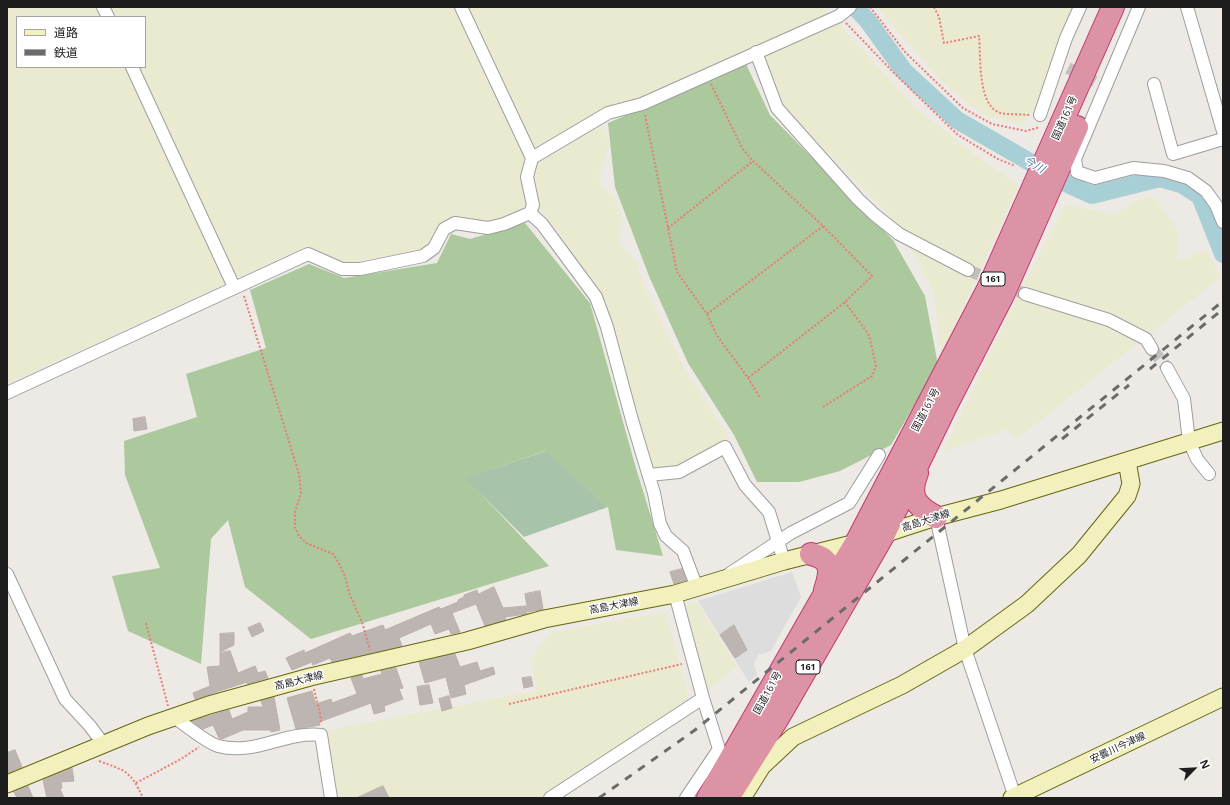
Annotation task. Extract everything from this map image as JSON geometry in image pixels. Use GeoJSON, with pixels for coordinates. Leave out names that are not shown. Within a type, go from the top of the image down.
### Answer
{"type":"FeatureCollection","features":[{"type":"Feature","properties":{"kind":"highway","name":"国道161号"},"geometry":{"type":"LineString","coordinates":[[728,798],[778,718],[856,584],[863,538],[988,290],[1113,7]]}},
{"type":"Feature","properties":{"kind":"highway","name":"国道161号"},"geometry":{"type":"LineString","coordinates":[[708,798],[823,597],[927,446],[1003,294],[1064,158],[1126,7]]}},
{"type":"Feature","properties":{"kind":"highway"},"geometry":{"type":"LineString","coordinates":[[856,584],[855,573],[851,563],[863,538],[931,427],[946,406]]}},
{"type":"Feature","properties":{"kind":"highway"},"geometry":{"type":"LineString","coordinates":[[927,446],[915,477],[913,492],[920,508],[936,517]]}},
{"type":"Feature","properties":{"kind":"highway"},"geometry":{"type":"LineString","coordinates":[[823,597],[830,575],[824,559],[863,538]]}},
{"type":"Feature","properties":{"kind":"main road","name":"高島大津線"},"geometry":{"type":"LineString","coordinates":[[7,784],[148,726],[209,705],[310,677],[467,642],[544,619],[675,594],[936,517],[1002,500],[1223,431]]}},
{"type":"Feature","properties":{"kind":"main road"},"geometry":{"type":"LineString","coordinates":[[742,798],[762,766],[793,738],[902,685],[965,648],[1027,604],[1079,554],[1127,496],[1131,484],[1127,461]]}},
{"type":"Feature","properties":{"kind":"main road","name":"安曇川今津線"},"geometry":{"type":"LineString","coordinates":[[1013,797],[1223,697]]}},
{"type":"Feature","properties":{"kind":"street"},"geometry":{"type":"LineString","coordinates":[[461,7],[532,158],[527,177],[532,204],[530,213]]}},
{"type":"Feature","properties":{"kind":"street"},"geometry":{"type":"LineString","coordinates":[[532,158],[608,114],[642,104],[756,52],[840,16],[850,7]]}},
{"type":"Feature","properties":{"kind":"street"},"geometry":{"type":"LineString","coordinates":[[1040,116],[1063,66],[1066,38],[1080,7]]}},
{"type":"Feature","properties":{"kind":"street"},"geometry":{"type":"LineString","coordinates":[[1139,7],[1102,85],[1075,159],[1077,172],[1095,178],[1133,168],[1164,171],[1188,178],[1206,191],[1216,204],[1223,222]]}},
{"type":"Feature","properties":{"kind":"street"},"geometry":{"type":"LineString","coordinates":[[1187,7],[1223,131]]}},
{"type":"Feature","properties":{"kind":"street"},"geometry":{"type":"LineString","coordinates":[[756,52],[777,108],[858,199],[899,234],[968,270]]}},
{"type":"Feature","properties":{"kind":"street"},"geometry":{"type":"LineString","coordinates":[[132,68],[237,286]]}},
{"type":"Feature","properties":{"kind":"street"},"geometry":{"type":"LineString","coordinates":[[1154,84],[1173,154],[1223,139]]}},
{"type":"Feature","properties":{"kind":"street"},"geometry":{"type":"LineString","coordinates":[[7,393],[308,254],[342,269],[360,269],[423,256],[434,248],[444,229],[455,223],[488,228],[504,224],[530,213]]}},
{"type":"Feature","properties":{"kind":"street"},"geometry":{"type":"LineString","coordinates":[[530,213],[542,224],[596,297],[607,327],[649,475],[660,524],[666,536],[683,551],[697,588]]}},
{"type":"Feature","properties":{"kind":"street"},"geometry":{"type":"LineString","coordinates":[[1025,294],[1109,320],[1146,339],[1152,349]]}},
{"type":"Feature","properties":{"kind":"street"},"geometry":{"type":"LineString","coordinates":[[1166,368],[1184,399],[1189,441],[1197,459],[1209,474]]}},
{"type":"Feature","properties":{"kind":"street"},"geometry":{"type":"LineString","coordinates":[[649,475],[679,472],[725,447],[746,485],[769,512],[784,561]]}},
{"type":"Feature","properties":{"kind":"street"},"geometry":{"type":"LineString","coordinates":[[724,579],[730,572],[791,533],[849,503],[879,455]]}},
{"type":"Feature","properties":{"kind":"street"},"geometry":{"type":"LineString","coordinates":[[936,517],[965,648],[1013,797]]}},
{"type":"Feature","properties":{"kind":"street"},"geometry":{"type":"LineString","coordinates":[[7,574],[65,699],[90,726],[104,745]]}},
{"type":"Feature","properties":{"kind":"street"},"geometry":{"type":"LineString","coordinates":[[675,594],[703,698],[719,749],[686,798]]}},
{"type":"Feature","properties":{"kind":"street"},"geometry":{"type":"LineString","coordinates":[[550,798],[703,698]]}},
{"type":"Feature","properties":{"kind":"street"},"geometry":{"type":"LineString","coordinates":[[174,717],[217,746],[247,750],[308,734],[321,735],[331,798]]}},
{"type":"Feature","properties":{"kind":"path"},"geometry":{"type":"LineString","coordinates":[[870,7],[905,52],[963,108],[992,124],[1026,131],[1037,128],[1040,116],[1000,112],[990,106],[983,91],[979,36],[944,43],[939,17],[934,7]]}},
{"type":"Feature","properties":{"kind":"path"},"geometry":{"type":"LineString","coordinates":[[840,16],[896,75],[958,135],[998,159],[1015,166]]}},
{"type":"Feature","properties":{"kind":"path"},"geometry":{"type":"LineString","coordinates":[[707,74],[742,148],[753,161],[823,226],[872,276],[845,302],[748,378]]}},
{"type":"Feature","properties":{"kind":"path"},"geometry":{"type":"LineString","coordinates":[[642,104],[677,272],[707,314],[716,334],[748,378],[760,398]]}},
{"type":"Feature","properties":{"kind":"path"},"geometry":{"type":"LineString","coordinates":[[668,228],[753,161]]}},
{"type":"Feature","properties":{"kind":"path"},"geometry":{"type":"LineString","coordinates":[[707,314],[823,226]]}},
{"type":"Feature","properties":{"kind":"path"},"geometry":{"type":"LineString","coordinates":[[237,286],[299,474],[301,493],[295,512],[295,527],[299,536],[306,543],[333,554],[338,562],[346,576],[349,592],[362,622],[373,663]]}},
{"type":"Feature","properties":{"kind":"path"},"geometry":{"type":"LineString","coordinates":[[823,407],[872,376],[876,366],[869,335],[845,302]]}},
{"type":"Feature","properties":{"kind":"path"},"geometry":{"type":"LineString","coordinates":[[146,623],[169,710],[174,717]]}},
{"type":"Feature","properties":{"kind":"path"},"geometry":{"type":"LineString","coordinates":[[509,704],[693,661]]}},
{"type":"Feature","properties":{"kind":"path"},"geometry":{"type":"LineString","coordinates":[[310,677],[320,713],[321,735]]}},
{"type":"Feature","properties":{"kind":"path"},"geometry":{"type":"LineString","coordinates":[[136,783],[181,759],[198,748],[205,738]]}},
{"type":"Feature","properties":{"kind":"path"},"geometry":{"type":"LineString","coordinates":[[84,753],[89,758],[126,771],[136,783],[143,798]]}},
{"type":"Feature","properties":{"kind":"green space"},"geometry":{"type":"Polygon","coordinates":[[[7,7],[823,7],[915,107],[976,156],[1019,185],[941,356],[934,293],[899,226],[782,105],[760,45],[642,97],[597,114],[610,145],[599,177],[601,186],[613,196],[621,212],[620,244],[637,262],[643,284],[685,369],[730,439],[677,467],[651,469],[603,298],[541,209],[522,211],[485,222],[441,226],[431,240],[420,251],[344,264],[307,246],[7,384],[7,7]]]}},
{"type":"Feature","properties":{"kind":"green space"},"geometry":{"type":"Polygon","coordinates":[[[877,7],[1076,7],[1037,105],[1022,125],[983,115],[942,82],[877,7]]]}},
{"type":"Feature","properties":{"kind":"green space"},"geometry":{"type":"Polygon","coordinates":[[[746,64],[770,115],[893,240],[925,296],[938,365],[891,445],[840,471],[799,482],[757,482],[734,435],[688,363],[649,276],[615,187],[608,123],[746,64]]]}},
{"type":"Feature","properties":{"kind":"green space"},"geometry":{"type":"Polygon","coordinates":[[[1155,198],[1178,230],[1177,261],[1207,250],[1221,277],[1018,438],[1004,430],[943,452],[1016,298],[1065,205],[1116,214],[1137,200],[1155,198]]]}},
{"type":"Feature","properties":{"kind":"green space"},"geometry":{"type":"Polygon","coordinates":[[[525,223],[590,303],[635,465],[663,556],[616,550],[608,507],[545,451],[466,478],[549,566],[311,639],[245,587],[228,520],[211,539],[201,664],[128,631],[112,576],[160,568],[125,475],[124,441],[197,417],[186,374],[266,348],[250,290],[309,264],[344,278],[437,263],[451,234],[470,239],[525,223]]]}},
{"type":"Feature","properties":{"kind":"green space"},"geometry":{"type":"Polygon","coordinates":[[[546,451],[608,507],[524,537],[465,478],[546,451]]]}},
{"type":"Feature","properties":{"kind":"green space"},"geometry":{"type":"Polygon","coordinates":[[[697,602],[737,667],[708,690],[685,605],[697,602]]]}},
{"type":"Feature","properties":{"kind":"green space"},"geometry":{"type":"Polygon","coordinates":[[[666,612],[689,699],[539,798],[337,798],[328,730],[536,691],[531,659],[551,632],[666,612]]]}},
{"type":"Feature","properties":{"kind":"shaded area"},"geometry":{"type":"Polygon","coordinates":[[[792,572],[801,597],[771,651],[758,655],[754,663],[757,675],[749,682],[698,601],[792,572]]]}},
{"type":"Feature","properties":{"kind":"building"},"geometry":{"type":"Polygon","coordinates":[[[145,417],[147,429],[134,431],[133,419],[145,417]]]}},
{"type":"Feature","properties":{"kind":"building"},"geometry":{"type":"Polygon","coordinates":[[[682,569],[686,580],[674,584],[670,572],[682,569]]]}},
{"type":"Feature","properties":{"kind":"building"},"geometry":{"type":"Polygon","coordinates":[[[494,587],[503,608],[526,606],[527,614],[505,617],[506,620],[485,626],[476,604],[452,613],[460,632],[451,634],[449,629],[435,634],[431,624],[399,638],[402,646],[332,662],[330,658],[313,665],[312,662],[292,670],[286,658],[304,650],[305,653],[350,633],[352,636],[383,625],[385,630],[439,607],[441,609],[458,602],[458,600],[464,597],[464,595],[477,590],[478,594],[494,587]]]}},
{"type":"Feature","properties":{"kind":"building"},"geometry":{"type":"Polygon","coordinates":[[[540,591],[543,609],[528,612],[525,594],[540,591]]]}},
{"type":"Feature","properties":{"kind":"building"},"geometry":{"type":"Polygon","coordinates":[[[260,623],[264,631],[252,637],[248,628],[260,623]]]}},
{"type":"Feature","properties":{"kind":"building"},"geometry":{"type":"Polygon","coordinates":[[[734,625],[747,650],[735,658],[720,635],[734,625]]]}},
{"type":"Feature","properties":{"kind":"building"},"geometry":{"type":"Polygon","coordinates":[[[234,633],[234,645],[220,652],[220,634],[234,633]]]}},
{"type":"Feature","properties":{"kind":"building"},"geometry":{"type":"Polygon","coordinates":[[[230,651],[238,673],[255,666],[258,673],[265,671],[268,678],[247,684],[247,682],[195,699],[193,693],[210,686],[207,667],[220,666],[220,653],[230,651]]]}},
{"type":"Feature","properties":{"kind":"building"},"geometry":{"type":"Polygon","coordinates":[[[455,654],[460,667],[477,662],[480,671],[493,667],[495,674],[464,685],[466,694],[451,698],[446,677],[425,683],[419,662],[455,654]]]}},
{"type":"Feature","properties":{"kind":"building"},"geometry":{"type":"Polygon","coordinates":[[[396,668],[403,688],[399,689],[403,699],[384,706],[385,711],[374,714],[371,703],[319,722],[320,725],[296,729],[287,698],[312,691],[316,704],[331,699],[332,703],[357,694],[351,678],[362,675],[363,679],[382,674],[381,671],[396,668]]]}},
{"type":"Feature","properties":{"kind":"building"},"geometry":{"type":"Polygon","coordinates":[[[531,677],[533,686],[524,688],[522,678],[531,677]]]}},
{"type":"Feature","properties":{"kind":"building"},"geometry":{"type":"Polygon","coordinates":[[[429,685],[433,703],[420,705],[417,687],[429,685]]]}},
{"type":"Feature","properties":{"kind":"building"},"geometry":{"type":"Polygon","coordinates":[[[449,696],[452,708],[442,711],[439,699],[449,696]]]}},
{"type":"Feature","properties":{"kind":"building"},"geometry":{"type":"Polygon","coordinates":[[[274,697],[280,730],[271,732],[271,730],[243,730],[222,739],[219,738],[213,725],[203,729],[192,721],[229,710],[232,719],[248,712],[248,707],[263,707],[261,701],[274,697]]]}},
{"type":"Feature","properties":{"kind":"building"},"geometry":{"type":"Polygon","coordinates":[[[15,750],[22,767],[8,773],[7,753],[15,750]]]}},
{"type":"Feature","properties":{"kind":"building"},"geometry":{"type":"Polygon","coordinates":[[[72,768],[74,781],[61,782],[62,788],[60,789],[64,798],[47,798],[43,780],[72,768]]]}},
{"type":"Feature","properties":{"kind":"building"},"geometry":{"type":"Polygon","coordinates":[[[28,786],[33,798],[17,798],[14,792],[28,786]]]}},
{"type":"Feature","properties":{"kind":"building"},"geometry":{"type":"Polygon","coordinates":[[[383,786],[389,798],[357,798],[383,786]]]}},
{"type":"Feature","properties":{"kind":"waterway","name":"今川"},"geometry":{"type":"LineString","coordinates":[[855,7],[868,21],[904,71],[957,120],[1068,184],[1092,195],[1160,178],[1181,184],[1200,196],[1223,254]]}},
{"type":"Feature","properties":{"kind":"tunnel"},"geometry":{"type":"LineString","coordinates":[[1068,68],[1098,83]]}},
{"type":"Feature","properties":{"kind":"tunnel"},"geometry":{"type":"LineString","coordinates":[[968,270],[1025,294]]}},
{"type":"Feature","properties":{"kind":"tunnel"},"geometry":{"type":"LineString","coordinates":[[1152,349],[1167,368]]}},
{"type":"Feature","properties":{"kind":"railway"},"geometry":{"type":"LineString","coordinates":[[599,798],[695,730],[1223,301]]}},
{"type":"Feature","properties":{"kind":"railway"},"geometry":{"type":"LineString","coordinates":[[1150,369],[1223,309]]}},
{"type":"Feature","properties":{"kind":"railway"},"geometry":{"type":"LineString","coordinates":[[1062,439],[1129,385]]}}]}
